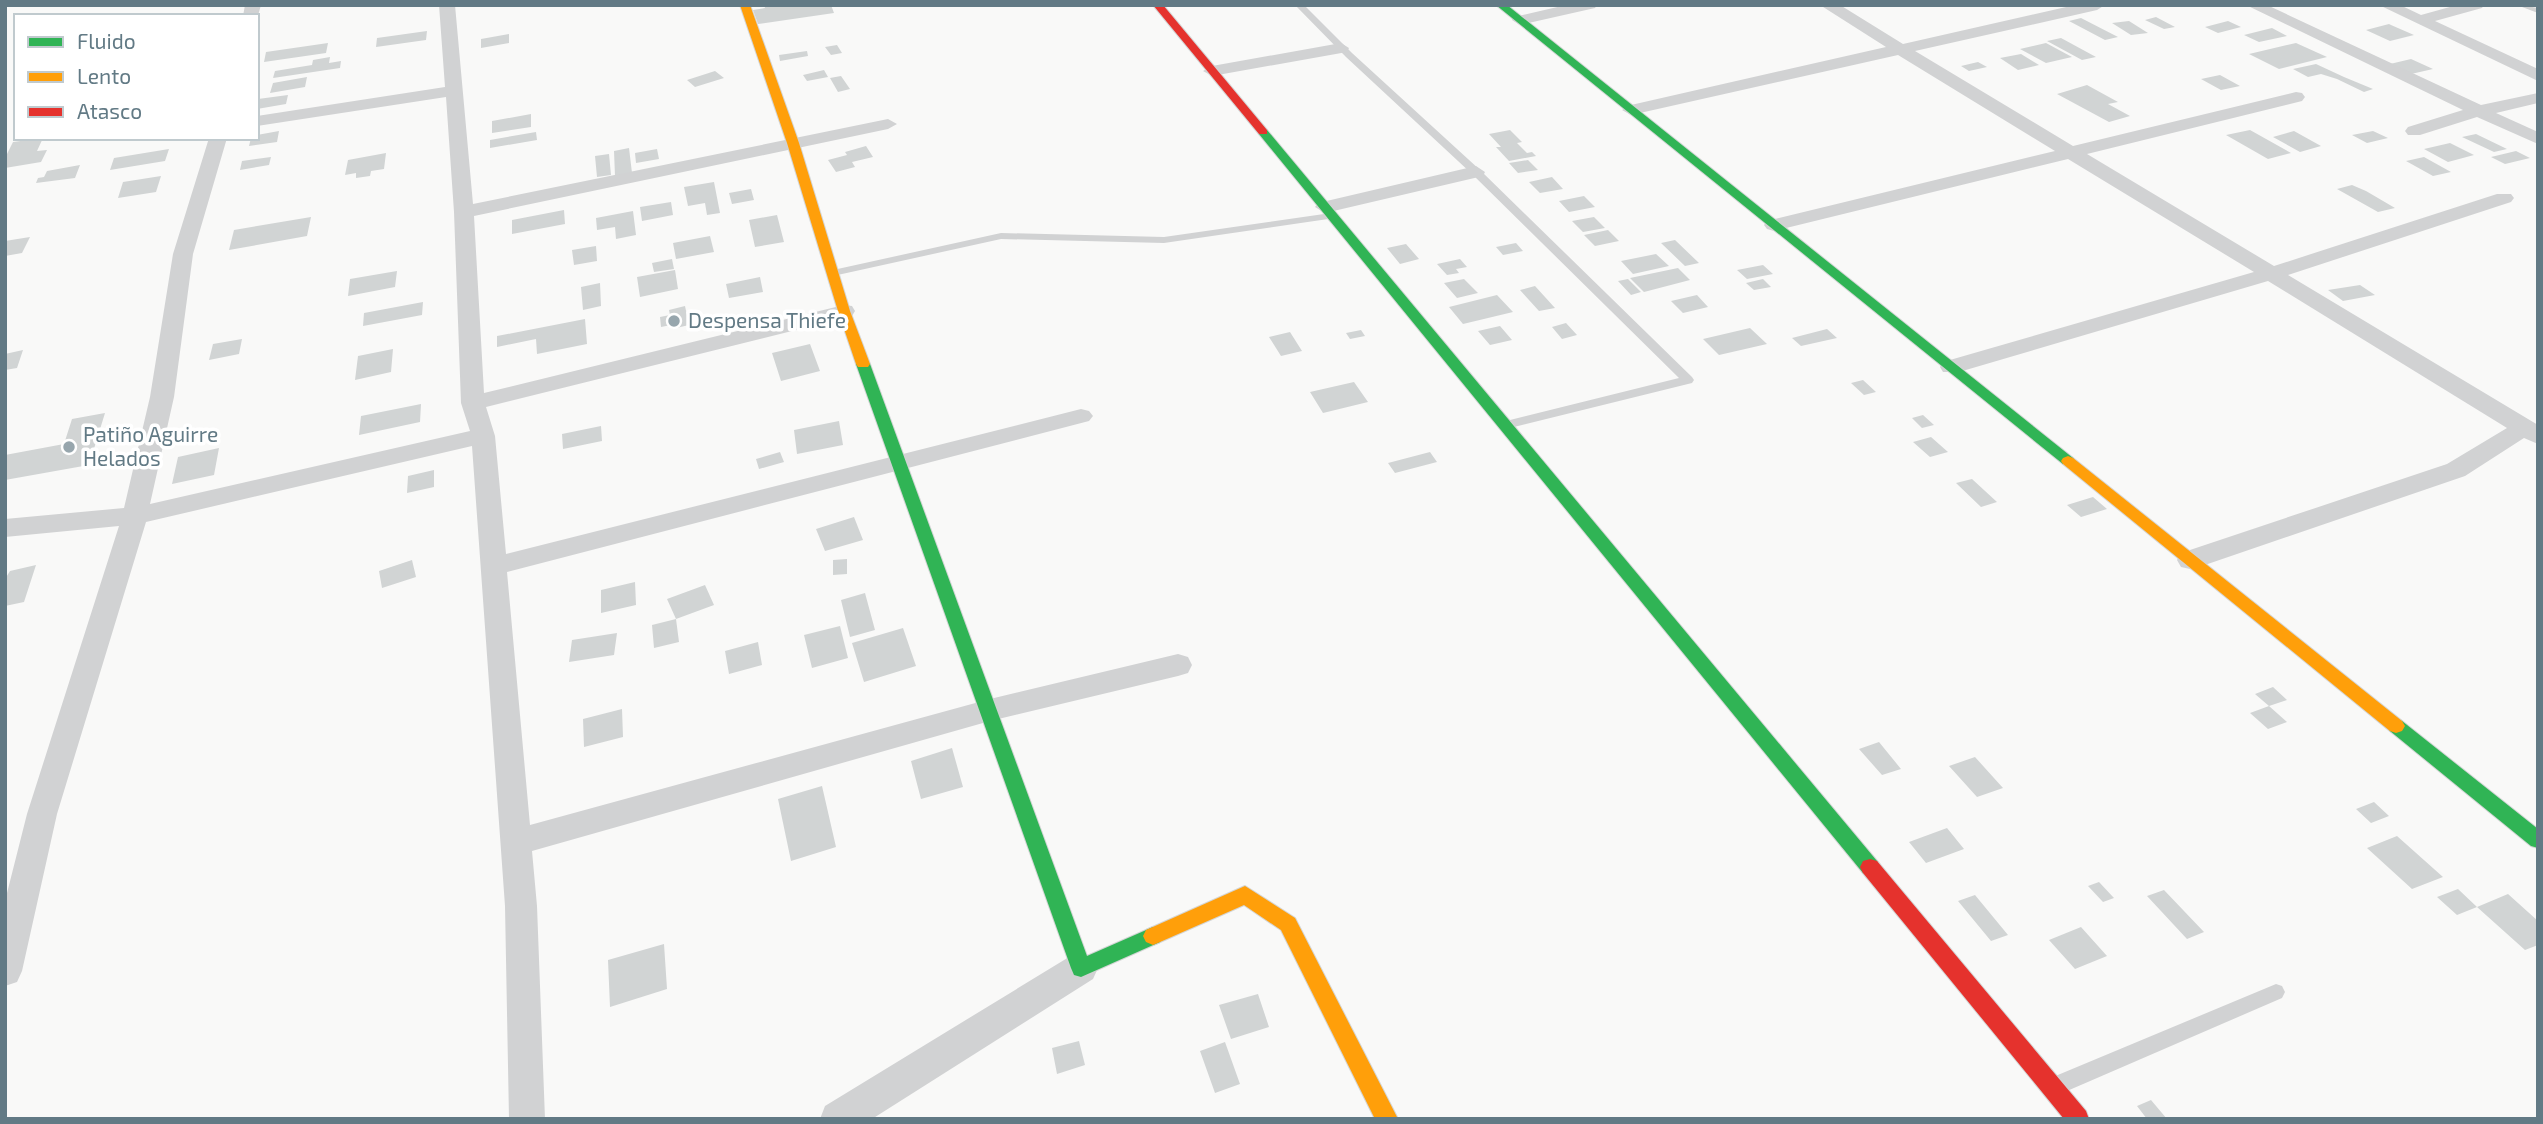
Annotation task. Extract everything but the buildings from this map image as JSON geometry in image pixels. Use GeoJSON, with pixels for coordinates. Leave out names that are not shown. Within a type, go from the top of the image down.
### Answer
{"type":"FeatureCollection","features":[{"type":"Feature","properties":{"kind":"street"},"geometry":{"type":"LineString","coordinates":[[447,5],[464,212],[473,403],[483,436],[521,906],[527,1119]]}},
{"type":"Feature","properties":{"kind":"street"},"geometry":{"type":"LineString","coordinates":[[745,5],[793,144],[844,311],[1081,968]]}},
{"type":"Feature","properties":{"kind":"street"},"geometry":{"type":"LineString","coordinates":[[1158,5],[2078,1119]]}},
{"type":"Feature","properties":{"kind":"street"},"geometry":{"type":"LineString","coordinates":[[1501,5],[2190,561],[2532,829]]}},
{"type":"Feature","properties":{"kind":"street"},"geometry":{"type":"LineString","coordinates":[[1520,20],[1589,5]]}},
{"type":"Feature","properties":{"kind":"street"},"geometry":{"type":"LineString","coordinates":[[1828,5],[2531,432]]}},
{"type":"Feature","properties":{"kind":"street"},"geometry":{"type":"LineString","coordinates":[[1631,110],[2097,5]]}},
{"type":"Feature","properties":{"kind":"street"},"geometry":{"type":"LineString","coordinates":[[2254,5],[2538,138]]}},
{"type":"Feature","properties":{"kind":"street"},"geometry":{"type":"LineString","coordinates":[[2387,5],[2538,76]]}},
{"type":"Feature","properties":{"kind":"street"},"geometry":{"type":"LineString","coordinates":[[2421,20],[2476,5]]}},
{"type":"Feature","properties":{"kind":"street"},"geometry":{"type":"LineString","coordinates":[[1212,71],[1341,48]]}},
{"type":"Feature","properties":{"kind":"street"},"geometry":{"type":"LineString","coordinates":[[259,121],[454,91]]}},
{"type":"Feature","properties":{"kind":"street"},"geometry":{"type":"LineString","coordinates":[[1774,225],[2296,97]]}},
{"type":"Feature","properties":{"kind":"street"},"geometry":{"type":"LineString","coordinates":[[2414,131],[2479,111],[2538,98]]}},
{"type":"Feature","properties":{"kind":"street"},"geometry":{"type":"LineString","coordinates":[[464,212],[888,124]]}},
{"type":"Feature","properties":{"kind":"street"},"geometry":{"type":"LineString","coordinates":[[5,971],[42,814],[135,516],[162,397],[183,254],[217,140]]}},
{"type":"Feature","properties":{"kind":"street"},"geometry":{"type":"LineString","coordinates":[[1328,211],[1476,172]]}},
{"type":"Feature","properties":{"kind":"street"},"geometry":{"type":"LineString","coordinates":[[1951,367],[2271,274],[2504,198]]}},
{"type":"Feature","properties":{"kind":"street"},"geometry":{"type":"LineString","coordinates":[[473,403],[844,311]]}},
{"type":"Feature","properties":{"kind":"street"},"geometry":{"type":"LineString","coordinates":[[494,566],[1080,416]]}},
{"type":"Feature","properties":{"kind":"street"},"geometry":{"type":"LineString","coordinates":[[2190,561],[2456,470],[2531,432]]}},
{"type":"Feature","properties":{"kind":"street"},"geometry":{"type":"LineString","coordinates":[[5,528],[135,516],[483,436]]}},
{"type":"Feature","properties":{"kind":"street"},"geometry":{"type":"LineString","coordinates":[[516,842],[990,710],[1178,666]]}},
{"type":"Feature","properties":{"kind":"street"},"geometry":{"type":"LineString","coordinates":[[838,1119],[1081,968],[1245,895],[1289,924],[1387,1119]]}},
{"type":"Feature","properties":{"kind":"lane"},"geometry":{"type":"LineString","coordinates":[[1299,5],[1341,48],[1476,172],[1688,380],[1505,425]]}},
{"type":"Feature","properties":{"kind":"lane"},"geometry":{"type":"LineString","coordinates":[[2525,5],[2538,11]]}},
{"type":"Feature","properties":{"kind":"lane"},"geometry":{"type":"LineString","coordinates":[[833,274],[1001,236],[1164,240],[1328,211]]}},
{"type":"Feature","properties":{"kind":"lane"},"geometry":{"type":"LineString","coordinates":[[2052,1087],[2276,992]]}},
{"type":"Feature","properties":{"kind":"traffic: fast"},"geometry":{"type":"LineString","coordinates":[[1501,5],[2068,461]]}},
{"type":"Feature","properties":{"kind":"traffic: fast"},"geometry":{"type":"LineString","coordinates":[[1263,132],[1870,867]]}},
{"type":"Feature","properties":{"kind":"traffic: fast"},"geometry":{"type":"LineString","coordinates":[[863,364],[1081,968],[1153,936]]}},
{"type":"Feature","properties":{"kind":"traffic: fast"},"geometry":{"type":"LineString","coordinates":[[2396,726],[2538,840]]}},
{"type":"Feature","properties":{"kind":"traffic: slow"},"geometry":{"type":"LineString","coordinates":[[745,5],[793,143],[844,311],[863,364]]}},
{"type":"Feature","properties":{"kind":"traffic: slow"},"geometry":{"type":"LineString","coordinates":[[2068,461],[2396,726]]}},
{"type":"Feature","properties":{"kind":"traffic: slow"},"geometry":{"type":"LineString","coordinates":[[1153,936],[1245,895],[1288,924],[1387,1119]]}},
{"type":"Feature","properties":{"kind":"traffic: jam"},"geometry":{"type":"LineString","coordinates":[[1158,5],[1263,132]]}},
{"type":"Feature","properties":{"kind":"traffic: jam"},"geometry":{"type":"LineString","coordinates":[[1870,867],[2078,1119]]}},
{"type":"Feature","properties":{"kind":"place","name":"Despensa Thiefe"},"geometry":{"type":"Point","coordinates":[674,321]}},
{"type":"Feature","properties":{"kind":"place","name":"Patiño Aguirre Helados"},"geometry":{"type":"Point","coordinates":[69,447]}}]}
